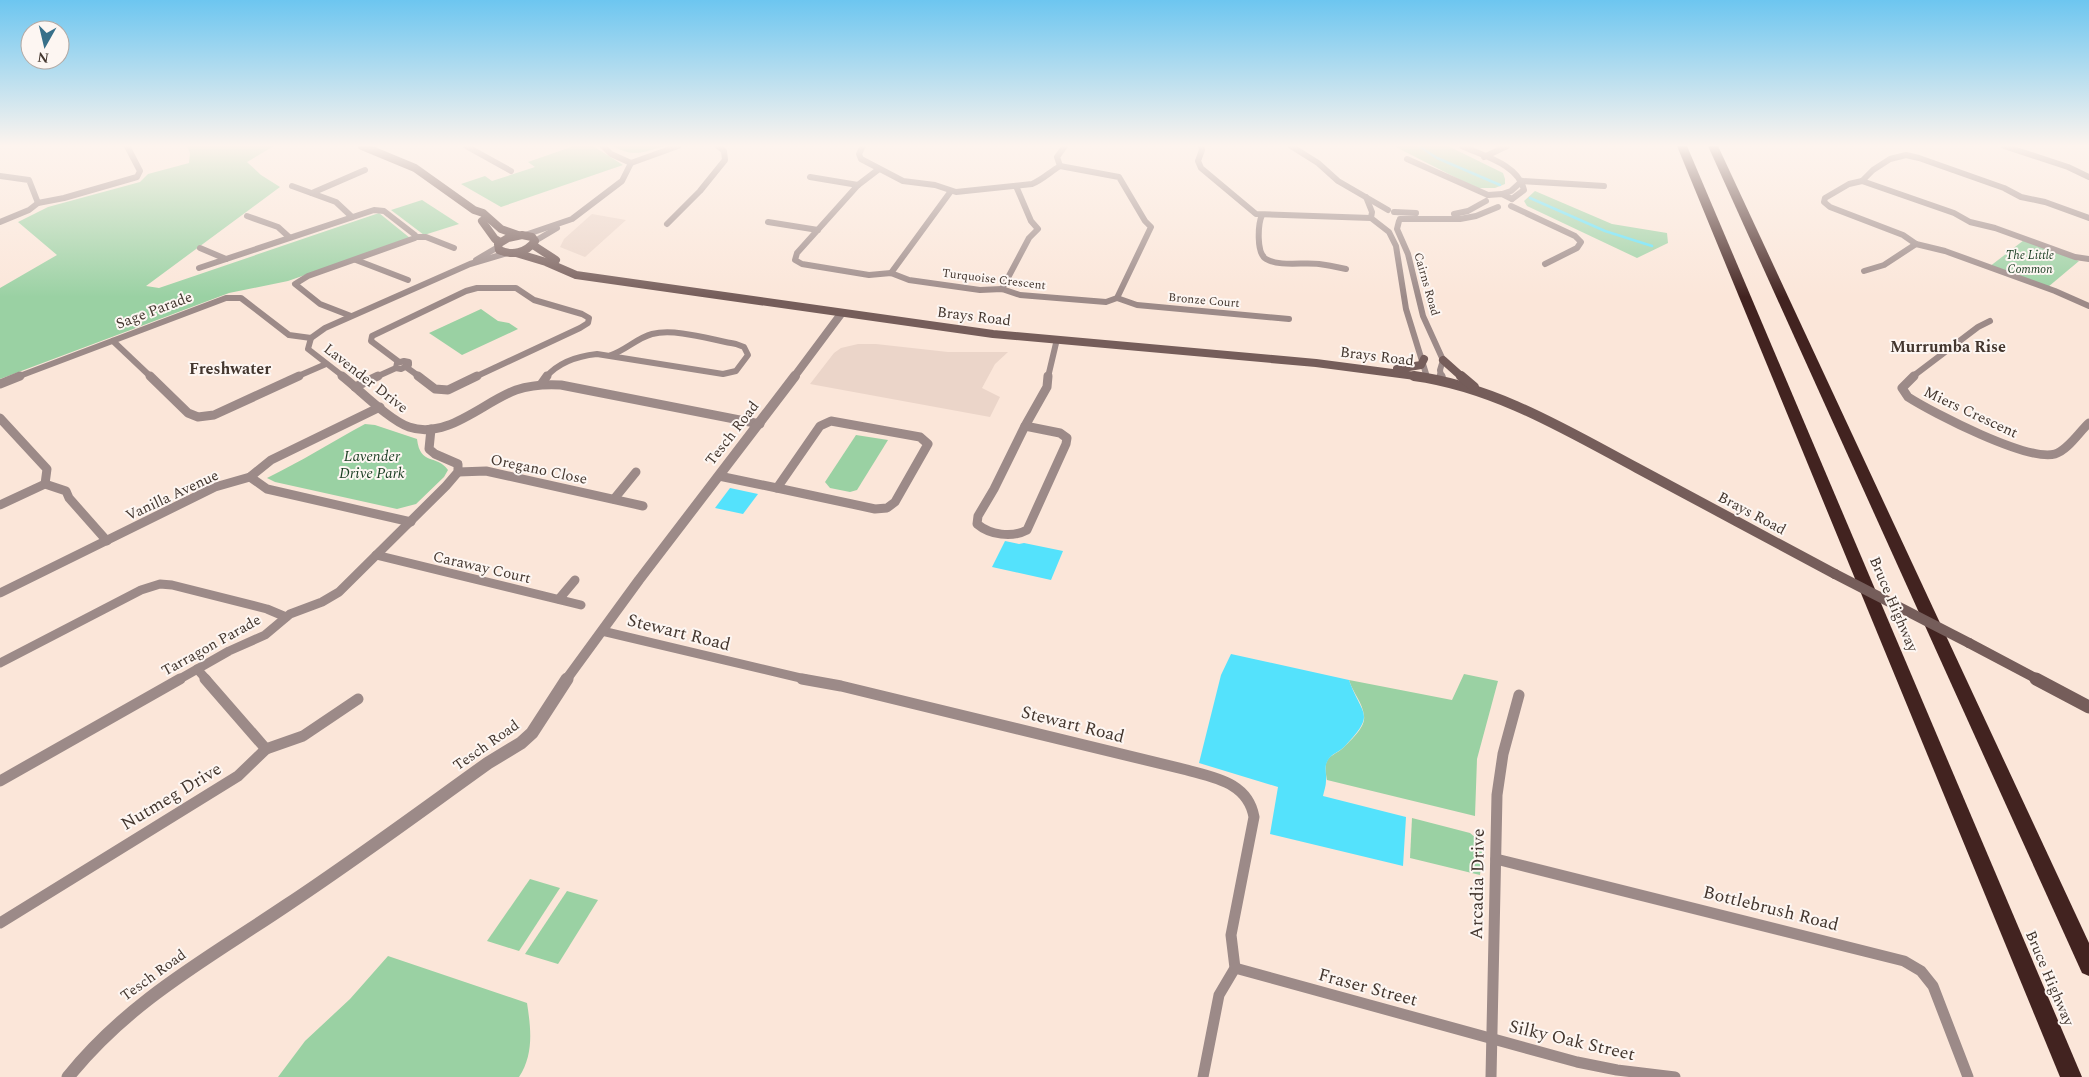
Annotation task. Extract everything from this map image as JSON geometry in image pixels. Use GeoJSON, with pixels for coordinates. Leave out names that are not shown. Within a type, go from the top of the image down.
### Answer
{"type":"FeatureCollection","features":[{"type":"Feature","properties":{"kind":"highway","name":"Bruce Highway"},"geometry":{"type":"LineString","coordinates":[[1703,196],[2071,1077]]}},
{"type":"Feature","properties":{"kind":"highway","name":"Bruce Highway"},"geometry":{"type":"LineString","coordinates":[[1736,196],[2089,966]]}},
{"type":"Feature","properties":{"kind":"main road"},"geometry":{"type":"LineString","coordinates":[[455,196],[474,210],[491,230],[502,252],[516,253],[526,250],[534,243]]}},
{"type":"Feature","properties":{"kind":"main road"},"geometry":{"type":"LineString","coordinates":[[474,210],[484,213],[498,226],[521,235]]}},
{"type":"Feature","properties":{"kind":"main road"},"geometry":{"type":"LineString","coordinates":[[499,244],[521,235]]}},
{"type":"Feature","properties":{"kind":"main road","name":"Brays Road"},"geometry":{"type":"LineString","coordinates":[[521,235],[532,238],[534,243],[546,255],[588,276]]}},
{"type":"Feature","properties":{"kind":"main road","name":"Brays Road"},"geometry":{"type":"LineString","coordinates":[[516,253],[546,262],[569,273],[841,314],[993,334],[1195,351],[1384,371],[1442,380],[1485,393],[1548,420],[1835,574],[2089,707]]}},
{"type":"Feature","properties":{"kind":"main road"},"geometry":{"type":"LineString","coordinates":[[1384,371],[1413,367],[1420,365],[1424,360]]}},
{"type":"Feature","properties":{"kind":"main road"},"geometry":{"type":"LineString","coordinates":[[1444,360],[1468,383],[1485,393]]}},
{"type":"Feature","properties":{"kind":"street"},"geometry":{"type":"LineString","coordinates":[[35,196],[38,203]]}},
{"type":"Feature","properties":{"kind":"street"},"geometry":{"type":"LineString","coordinates":[[0,222],[29,210],[38,203],[70,196]]}},
{"type":"Feature","properties":{"kind":"street"},"geometry":{"type":"LineString","coordinates":[[321,196],[340,203],[352,217]]}},
{"type":"Feature","properties":{"kind":"street"},"geometry":{"type":"LineString","coordinates":[[534,243],[561,224],[578,215],[602,196]]}},
{"type":"Feature","properties":{"kind":"street"},"geometry":{"type":"LineString","coordinates":[[667,224],[696,196]]}},
{"type":"Feature","properties":{"kind":"street","name":"Turquoise Crescent"},"geometry":{"type":"LineString","coordinates":[[848,196],[797,253],[794,260],[802,264],[869,275],[891,273],[909,280],[980,290],[1002,289],[1020,295],[1106,302],[1118,298]]}},
{"type":"Feature","properties":{"kind":"street"},"geometry":{"type":"LineString","coordinates":[[891,273],[948,196]]}},
{"type":"Feature","properties":{"kind":"street"},"geometry":{"type":"LineString","coordinates":[[1002,289],[1029,238],[1038,229],[1031,221],[1020,196]]}},
{"type":"Feature","properties":{"kind":"street"},"geometry":{"type":"LineString","coordinates":[[1118,298],[1151,227],[1145,221],[1130,196]]}},
{"type":"Feature","properties":{"kind":"street"},"geometry":{"type":"LineString","coordinates":[[1235,196],[1252,211],[1262,215],[1373,217],[1391,211],[1458,214],[1468,211],[1487,198],[1494,196]]}},
{"type":"Feature","properties":{"kind":"street"},"geometry":{"type":"LineString","coordinates":[[1483,196],[1498,207]]}},
{"type":"Feature","properties":{"kind":"street"},"geometry":{"type":"LineString","coordinates":[[1505,196],[1512,202],[1576,236],[1581,242],[1577,248],[1545,264]]}},
{"type":"Feature","properties":{"kind":"street"},"geometry":{"type":"LineString","coordinates":[[1373,217],[1389,224],[1414,217],[1464,218],[1476,216],[1512,202],[1518,196]]}},
{"type":"Feature","properties":{"kind":"street"},"geometry":{"type":"LineString","coordinates":[[1828,196],[1824,202],[1830,207],[1903,235],[1916,244],[1945,251],[2055,291],[2089,306]]}},
{"type":"Feature","properties":{"kind":"street"},"geometry":{"type":"LineString","coordinates":[[1907,196],[1954,213],[1970,222],[1996,228],[2075,258],[2089,259]]}},
{"type":"Feature","properties":{"kind":"street"},"geometry":{"type":"LineString","coordinates":[[2020,196],[2045,202],[2089,218]]}},
{"type":"Feature","properties":{"kind":"street"},"geometry":{"type":"LineString","coordinates":[[1366,197],[1391,211],[1399,220]]}},
{"type":"Feature","properties":{"kind":"street","name":"Cairns Road"},"geometry":{"type":"LineString","coordinates":[[1366,197],[1373,217],[1393,239],[1403,273],[1404,300],[1424,360],[1427,377]]}},
{"type":"Feature","properties":{"kind":"street"},"geometry":{"type":"LineString","coordinates":[[199,268],[374,210],[383,210],[416,237]]}},
{"type":"Feature","properties":{"kind":"street"},"geometry":{"type":"LineString","coordinates":[[1262,215],[1258,225],[1261,253],[1264,258],[1274,262],[1320,264],[1346,269]]}},
{"type":"Feature","properties":{"kind":"street"},"geometry":{"type":"LineString","coordinates":[[246,216],[278,227],[289,237]]}},
{"type":"Feature","properties":{"kind":"street","name":"Cairns Road"},"geometry":{"type":"LineString","coordinates":[[1399,220],[1397,229],[1408,254],[1423,316],[1444,360]]}},
{"type":"Feature","properties":{"kind":"street"},"geometry":{"type":"LineString","coordinates":[[768,222],[818,230]]}},
{"type":"Feature","properties":{"kind":"street"},"geometry":{"type":"LineString","coordinates":[[521,235],[561,224]]}},
{"type":"Feature","properties":{"kind":"street"},"geometry":{"type":"LineString","coordinates":[[351,316],[320,304],[295,284],[308,276],[410,241],[416,237],[426,237],[454,248]]}},
{"type":"Feature","properties":{"kind":"street","name":"Lavender Drive"},"geometry":{"type":"LineString","coordinates":[[470,264],[499,244]]}},
{"type":"Feature","properties":{"kind":"street"},"geometry":{"type":"LineString","coordinates":[[1864,271],[1884,265],[1916,244]]}},
{"type":"Feature","properties":{"kind":"street"},"geometry":{"type":"LineString","coordinates":[[200,248],[226,259]]}},
{"type":"Feature","properties":{"kind":"street","name":"Lavender Drive"},"geometry":{"type":"LineString","coordinates":[[507,253],[470,264],[325,328],[311,338],[308,349],[404,425],[419,430],[450,424],[519,388],[542,383],[760,424]]}},
{"type":"Feature","properties":{"kind":"street"},"geometry":{"type":"LineString","coordinates":[[356,260],[408,280]]}},
{"type":"Feature","properties":{"kind":"street"},"geometry":{"type":"LineString","coordinates":[[355,387],[397,365],[409,362],[406,368],[436,390],[448,390],[580,328],[588,323],[589,318],[582,314],[534,300],[516,288],[471,289],[372,336],[370,339],[372,342],[397,365]]}},
{"type":"Feature","properties":{"kind":"street","name":"Sage Parade"},"geometry":{"type":"LineString","coordinates":[[0,384],[218,300],[233,297],[241,298],[289,335],[311,338]]}},
{"type":"Feature","properties":{"kind":"street","name":"Bronze Court"},"geometry":{"type":"LineString","coordinates":[[1118,298],[1137,306],[1289,319]]}},
{"type":"Feature","properties":{"kind":"street","name":"Tesch Road"},"geometry":{"type":"LineString","coordinates":[[68,1077],[102,1037],[134,1008],[213,953],[267,919],[488,763],[521,743],[535,729],[556,694],[639,580],[760,424],[841,314]]}},
{"type":"Feature","properties":{"kind":"street","name":"Miers Crescent"},"geometry":{"type":"LineString","coordinates":[[1990,321],[1963,338],[1904,384],[1902,388],[1908,397],[2024,452],[2035,455],[2053,455],[2089,423]]}},
{"type":"Feature","properties":{"kind":"street"},"geometry":{"type":"LineString","coordinates":[[542,383],[551,372],[583,355],[595,353],[723,374],[738,369],[748,355],[744,347],[736,344],[662,333],[648,335],[627,350],[611,355]]}},
{"type":"Feature","properties":{"kind":"street"},"geometry":{"type":"LineString","coordinates":[[1025,426],[1060,433],[1067,438],[1066,444],[1028,530],[1013,535],[983,529],[977,524],[978,516],[994,489],[1025,426],[1047,387],[1048,371],[1058,339]]}},
{"type":"Feature","properties":{"kind":"street"},"geometry":{"type":"LineString","coordinates":[[113,341],[194,417],[214,414],[326,364]]}},
{"type":"Feature","properties":{"kind":"street"},"geometry":{"type":"LineString","coordinates":[[627,350],[631,360]]}},
{"type":"Feature","properties":{"kind":"street"},"geometry":{"type":"LineString","coordinates":[[1442,380],[1440,370],[1444,360]]}},
{"type":"Feature","properties":{"kind":"street","name":"Vanilla Avenue"},"geometry":{"type":"LineString","coordinates":[[0,593],[215,487],[250,477],[271,460],[380,407]]}},
{"type":"Feature","properties":{"kind":"street"},"geometry":{"type":"LineString","coordinates":[[0,418],[47,469],[45,484]]}},
{"type":"Feature","properties":{"kind":"street"},"geometry":{"type":"LineString","coordinates":[[720,476],[776,488],[875,509],[887,508],[895,502],[928,444],[920,437],[838,421],[827,421],[820,426],[776,488]]}},
{"type":"Feature","properties":{"kind":"street"},"geometry":{"type":"LineString","coordinates":[[431,429],[429,449],[435,454],[456,462],[458,464],[458,472]]}},
{"type":"Feature","properties":{"kind":"street","name":"Oregano Close"},"geometry":{"type":"LineString","coordinates":[[458,472],[486,472],[643,506]]}},
{"type":"Feature","properties":{"kind":"street","name":"Tarragon Parade"},"geometry":{"type":"LineString","coordinates":[[0,781],[236,647],[265,635],[286,616],[334,596],[411,522],[458,472]]}},
{"type":"Feature","properties":{"kind":"street"},"geometry":{"type":"LineString","coordinates":[[614,499],[636,472]]}},
{"type":"Feature","properties":{"kind":"street"},"geometry":{"type":"LineString","coordinates":[[250,477],[267,489],[411,522]]}},
{"type":"Feature","properties":{"kind":"street"},"geometry":{"type":"LineString","coordinates":[[0,505],[45,484],[66,491],[69,498],[107,541]]}},
{"type":"Feature","properties":{"kind":"street","name":"Caraway Court"},"geometry":{"type":"LineString","coordinates":[[376,555],[581,605]]}},
{"type":"Feature","properties":{"kind":"street"},"geometry":{"type":"LineString","coordinates":[[559,599],[575,580]]}},
{"type":"Feature","properties":{"kind":"street"},"geometry":{"type":"LineString","coordinates":[[0,663],[141,590],[160,584],[172,585],[267,609],[286,616]]}},
{"type":"Feature","properties":{"kind":"street","name":"Stewart Road"},"geometry":{"type":"LineString","coordinates":[[602,631],[787,676],[841,686],[1187,770],[1233,785],[1248,797],[1253,808],[1254,817],[1231,935],[1235,968]]}},
{"type":"Feature","properties":{"kind":"street"},"geometry":{"type":"LineString","coordinates":[[197,669],[266,749]]}},
{"type":"Feature","properties":{"kind":"street","name":"Arcadia Drive"},"geometry":{"type":"LineString","coordinates":[[1491,1077],[1499,774],[1520,695]]}},
{"type":"Feature","properties":{"kind":"street","name":"Nutmeg Drive"},"geometry":{"type":"LineString","coordinates":[[0,923],[238,776],[266,749],[303,736],[358,699]]}},
{"type":"Feature","properties":{"kind":"street","name":"Bottlebrush Road"},"geometry":{"type":"LineString","coordinates":[[1496,859],[1906,961],[1925,975],[1933,986],[1968,1077]]}},
{"type":"Feature","properties":{"kind":"street"},"geometry":{"type":"LineString","coordinates":[[1203,1077],[1219,995],[1235,968]]}},
{"type":"Feature","properties":{"kind":"street","name":"Fraser Street"},"geometry":{"type":"LineString","coordinates":[[1235,968],[1491,1039]]}},
{"type":"Feature","properties":{"kind":"street","name":"Silky Oak Street"},"geometry":{"type":"LineString","coordinates":[[1491,1039],[1596,1067],[1675,1077]]}},
{"type":"Feature","properties":{"kind":"shaded area"},"geometry":{"type":"Polygon","coordinates":[[[592,214],[626,220],[585,257],[560,247],[564,239],[592,214]]]}},
{"type":"Feature","properties":{"kind":"shaded area"},"geometry":{"type":"Polygon","coordinates":[[[858,344],[876,344],[948,352],[1008,352],[995,364],[982,388],[1000,397],[990,417],[810,384],[834,353],[841,348],[858,344]]]}},
{"type":"Feature","properties":{"kind":"green space"},"geometry":{"type":"Polygon","coordinates":[[[88,196],[267,196],[146,286],[159,288],[379,213],[410,238],[288,281],[229,293],[0,379],[0,288],[57,255],[18,222],[48,207],[88,196]]]}},
{"type":"Feature","properties":{"kind":"green space"},"geometry":{"type":"Polygon","coordinates":[[[482,196],[532,196],[501,207],[482,196]]]}},
{"type":"Feature","properties":{"kind":"green space"},"geometry":{"type":"Polygon","coordinates":[[[1529,196],[1547,196],[1612,224],[1667,233],[1668,243],[1637,258],[1527,206],[1524,201],[1529,196]]]}},
{"type":"Feature","properties":{"kind":"green space"},"geometry":{"type":"Polygon","coordinates":[[[422,200],[459,224],[424,235],[391,210],[422,200]]]}},
{"type":"Feature","properties":{"kind":"green space","name":"The Little Common"},"geometry":{"type":"Polygon","coordinates":[[[2024,240],[2079,261],[2048,287],[1989,267],[2024,240]]]}},
{"type":"Feature","properties":{"kind":"green space"},"geometry":{"type":"Polygon","coordinates":[[[481,309],[498,321],[509,323],[518,329],[462,355],[429,333],[481,309]]]}},
{"type":"Feature","properties":{"kind":"green space","name":"Lavender Drive Park"},"geometry":{"type":"Polygon","coordinates":[[[365,424],[375,425],[417,439],[419,447],[425,456],[444,465],[448,470],[444,477],[416,504],[397,509],[275,482],[267,478],[304,459],[365,424]]]}},
{"type":"Feature","properties":{"kind":"green space"},"geometry":{"type":"Polygon","coordinates":[[[856,435],[888,440],[857,490],[850,492],[830,488],[825,482],[856,435]]]}},
{"type":"Feature","properties":{"kind":"green space"},"geometry":{"type":"Polygon","coordinates":[[[1464,674],[1498,681],[1477,759],[1475,816],[1327,780],[1327,761],[1353,738],[1363,725],[1362,707],[1349,680],[1452,700],[1464,674]]]}},
{"type":"Feature","properties":{"kind":"green space"},"geometry":{"type":"Polygon","coordinates":[[[1412,818],[1470,833],[1483,844],[1480,875],[1410,858],[1412,818]]]}},
{"type":"Feature","properties":{"kind":"green space"},"geometry":{"type":"Polygon","coordinates":[[[530,879],[560,888],[519,951],[487,941],[530,879]]]}},
{"type":"Feature","properties":{"kind":"green space"},"geometry":{"type":"Polygon","coordinates":[[[567,891],[598,900],[558,964],[525,954],[567,891]]]}},
{"type":"Feature","properties":{"kind":"green space"},"geometry":{"type":"Polygon","coordinates":[[[388,956],[527,1003],[530,1041],[527,1059],[519,1077],[278,1077],[305,1041],[350,999],[388,956]]]}},
{"type":"Feature","properties":{"kind":"water"},"geometry":{"type":"Polygon","coordinates":[[[730,488],[758,494],[743,514],[715,508],[730,488]]]}},
{"type":"Feature","properties":{"kind":"water"},"geometry":{"type":"Polygon","coordinates":[[[1005,541],[1063,551],[1051,580],[992,567],[1005,541]]]}},
{"type":"Feature","properties":{"kind":"water"},"geometry":{"type":"Polygon","coordinates":[[[1231,654],[1349,680],[1362,708],[1364,720],[1361,727],[1344,747],[1328,759],[1323,796],[1406,817],[1403,866],[1270,834],[1278,787],[1199,763],[1221,675],[1231,654]]]}},
{"type":"Feature","properties":{"kind":"waterway"},"geometry":{"type":"LineString","coordinates":[[1530,198],[1605,231],[1652,246]]}},
{"type":"Feature","properties":{"kind":"district","name":"Murrumba Rise"},"geometry":{"type":"Point","coordinates":[1948,346]}},
{"type":"Feature","properties":{"kind":"district","name":"Freshwater"},"geometry":{"type":"Point","coordinates":[230,368]}}]}
